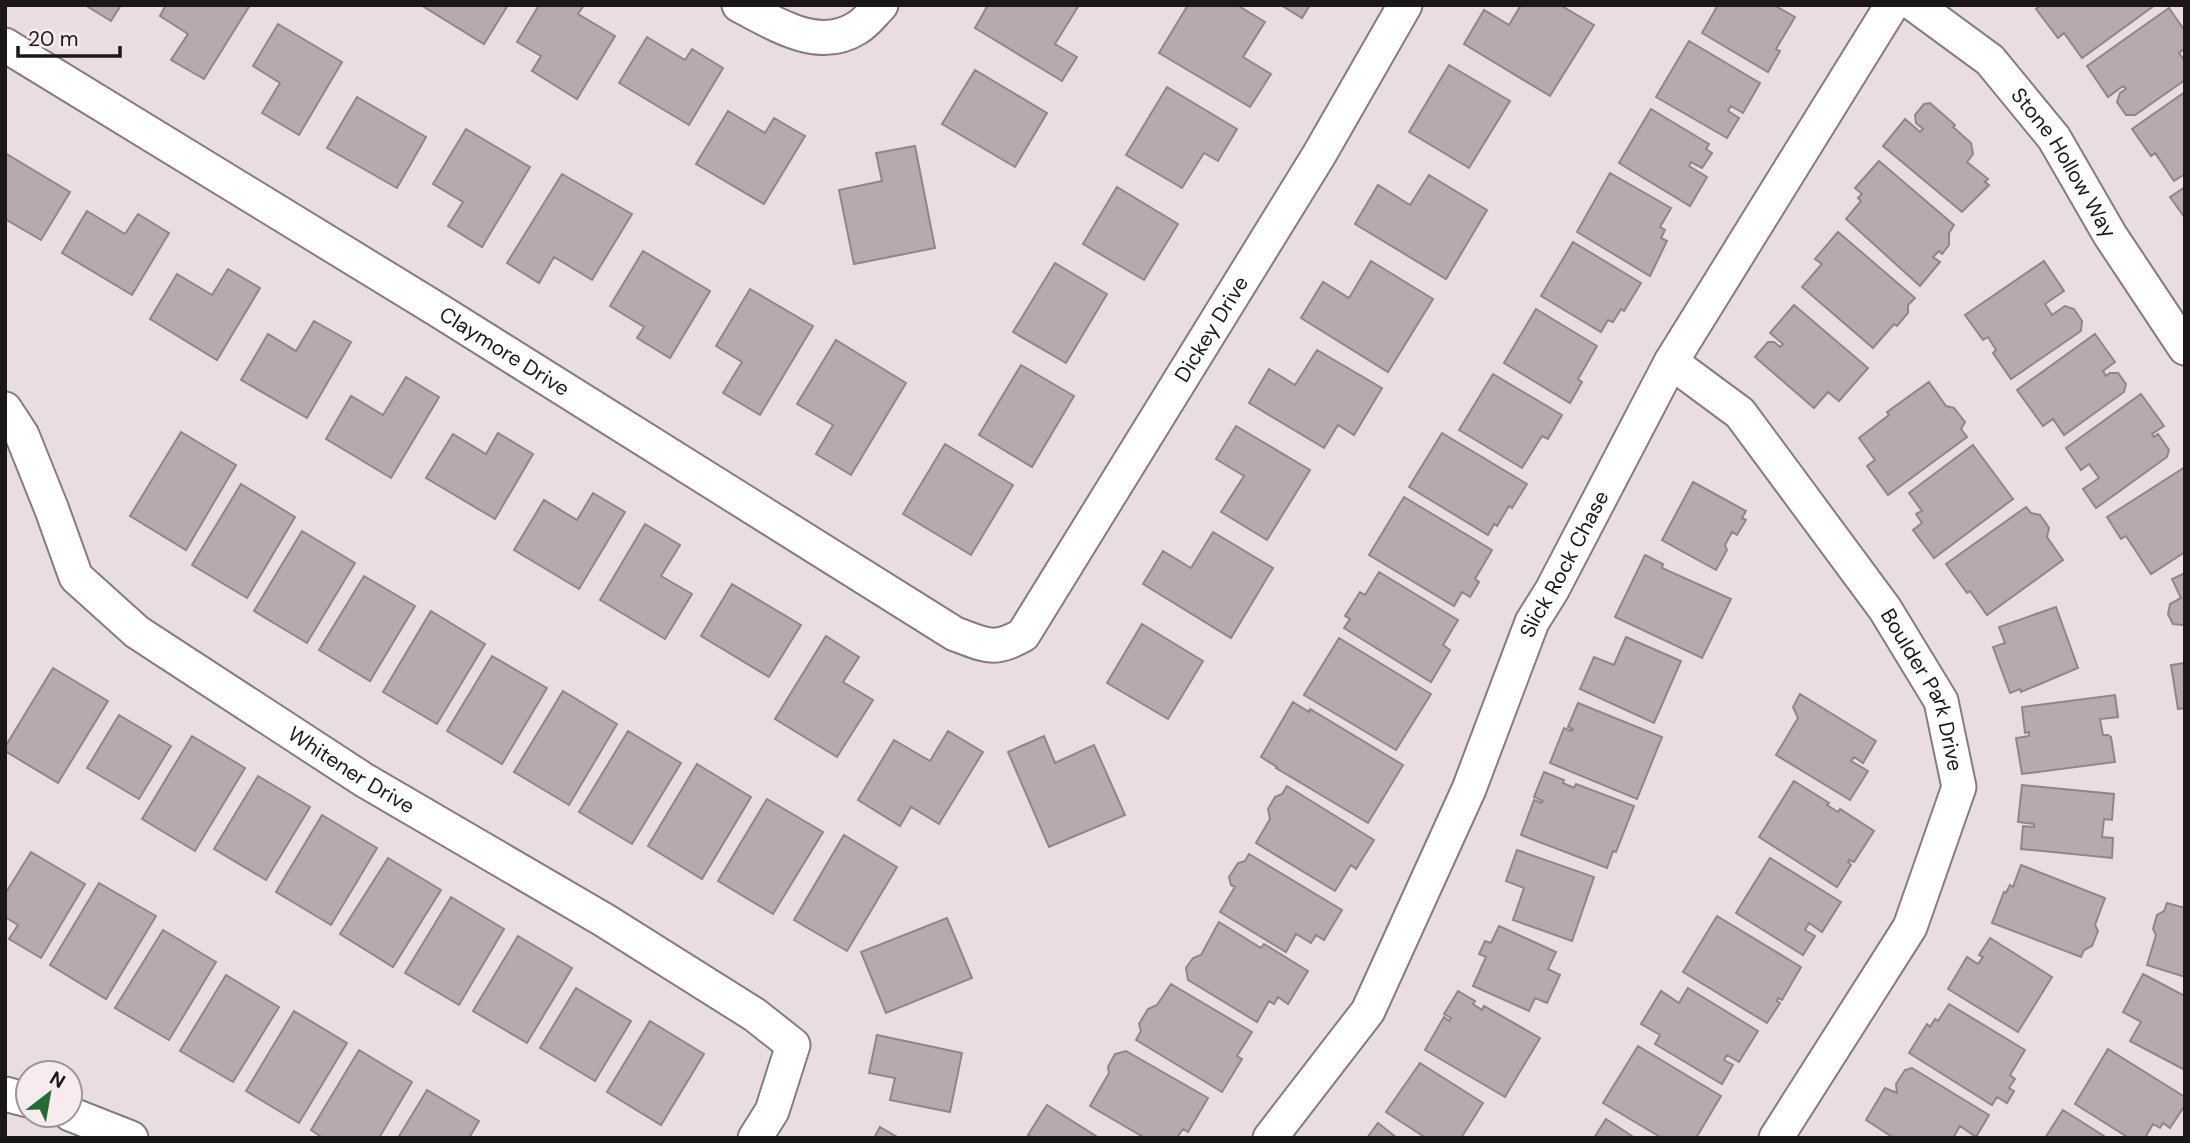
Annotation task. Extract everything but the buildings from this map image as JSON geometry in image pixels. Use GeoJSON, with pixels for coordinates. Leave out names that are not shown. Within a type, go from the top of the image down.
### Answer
{"type":"FeatureCollection","features":[{"type":"Feature","properties":{"kind":"street"},"geometry":{"type":"LineString","coordinates":[[739,5],[788,30],[821,39],[837,37],[858,28],[881,5]]}},
{"type":"Feature","properties":{"kind":"street","name":"Dickey Drive"},"geometry":{"type":"LineString","coordinates":[[1009,643],[1023,635],[1031,624],[1319,155],[1405,5]]}},
{"type":"Feature","properties":{"kind":"street","name":"Slick Rock Chase"},"geometry":{"type":"LineString","coordinates":[[1270,1138],[1368,1011],[1469,789],[1532,622],[1552,590],[1671,362],[1892,5]]}},
{"type":"Feature","properties":{"kind":"street","name":"Stone Hollow Way"},"geometry":{"type":"LineString","coordinates":[[1915,5],[1990,60],[2054,138],[2110,235],[2185,348]]}},
{"type":"Feature","properties":{"kind":"street","name":"Claymore Drive"},"geometry":{"type":"LineString","coordinates":[[5,45],[438,310],[956,634],[990,647],[1009,643]]}},
{"type":"Feature","properties":{"kind":"street","name":"Boulder Park Drive"},"geometry":{"type":"LineString","coordinates":[[1671,362],[1741,414],[1885,609],[1941,701],[1959,787],[1910,927],[1776,1138]]}},
{"type":"Feature","properties":{"kind":"street","name":"Whitener Drive"},"geometry":{"type":"LineString","coordinates":[[5,409],[22,435],[76,577],[137,632],[364,780],[604,920],[743,1007],[793,1045],[772,1111],[755,1138]]}},
{"type":"Feature","properties":{"kind":"street"},"geometry":{"type":"LineString","coordinates":[[84,1120],[131,1138]]}}]}
